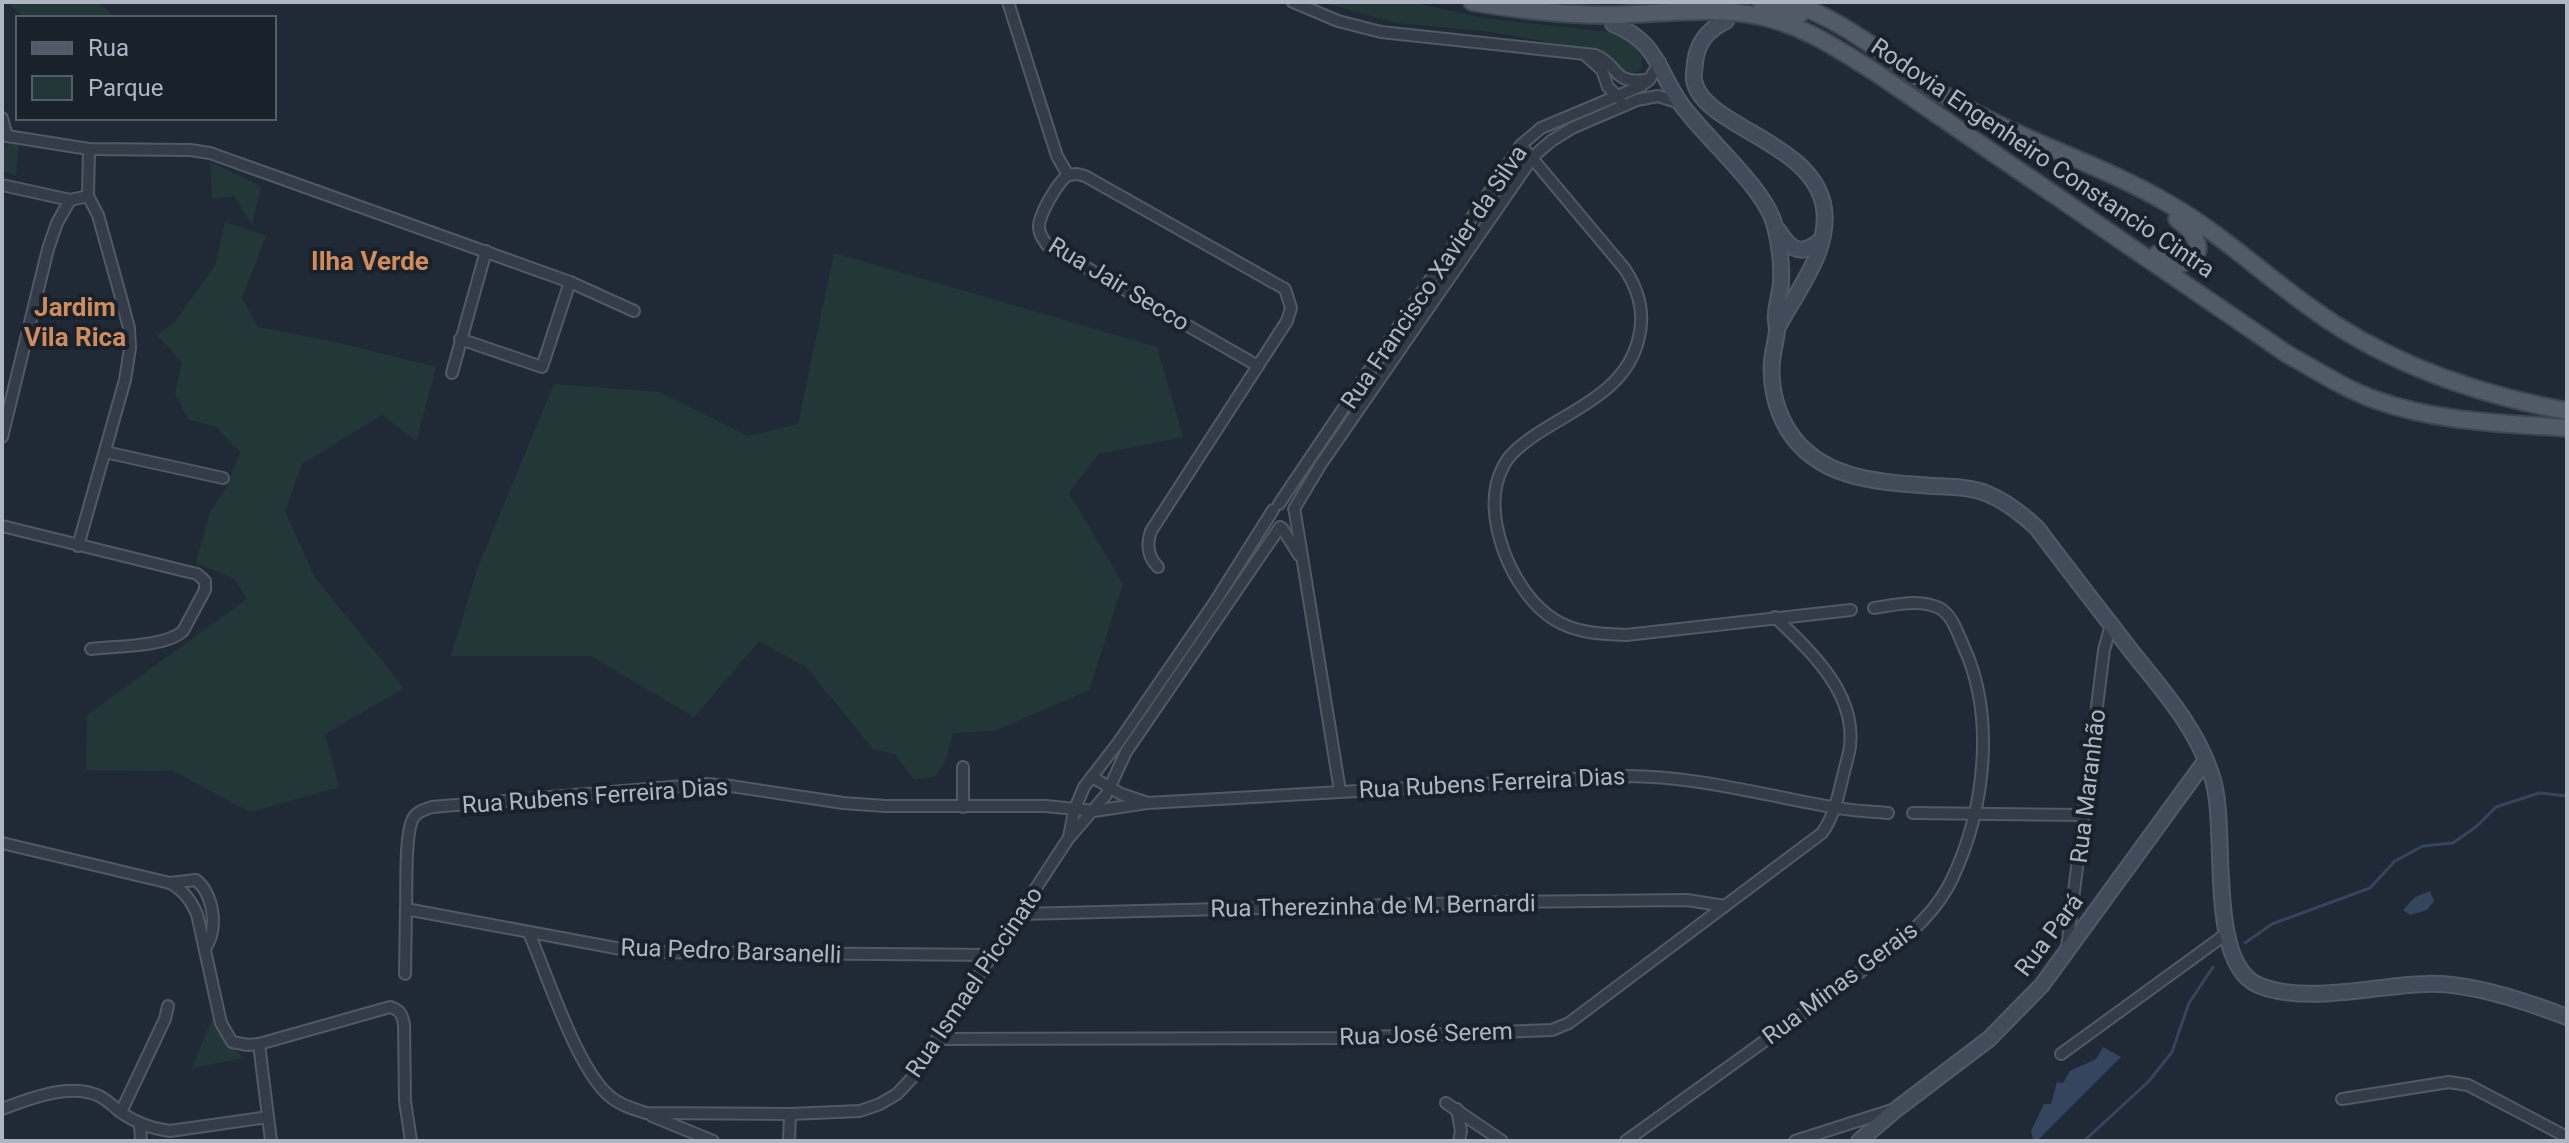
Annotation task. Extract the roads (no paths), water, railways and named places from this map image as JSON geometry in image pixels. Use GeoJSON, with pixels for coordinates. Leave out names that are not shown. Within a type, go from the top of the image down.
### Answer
{"type":"FeatureCollection","features":[{"type":"Feature","properties":{"kind":"main road"},"geometry":{"type":"LineString","coordinates":[[1470,2],[1488,11],[1512,16],[1613,24],[1742,21],[1776,28],[1810,40],[1888,89],[1935,113]]}},
{"type":"Feature","properties":{"kind":"main road","name":"Rodovia Engenheiro Constancio Cintra"},"geometry":{"type":"LineString","coordinates":[[1470,2],[1549,13],[1711,12],[1760,16],[1805,30],[1967,134],[2287,354],[2343,385],[2374,399],[2435,417],[2567,428]]}},
{"type":"Feature","properties":{"kind":"main road"},"geometry":{"type":"LineString","coordinates":[[1761,2],[1802,14],[1833,29],[1944,104],[1988,129],[2124,189],[2166,212],[2193,233],[2198,242],[2197,252],[2188,262],[2173,263],[1997,146],[1967,134]]}},
{"type":"Feature","properties":{"kind":"main road","name":"Rodovia Engenheiro Constancio Cintra"},"geometry":{"type":"LineString","coordinates":[[1791,2],[1849,28],[1974,112],[2170,204],[2311,309],[2361,341],[2450,382],[2514,401],[2567,411]]}},
{"type":"Feature","properties":{"kind":"main road"},"geometry":{"type":"LineString","coordinates":[[1809,2],[1829,18]]}},
{"type":"Feature","properties":{"kind":"main road"},"geometry":{"type":"LineString","coordinates":[[1726,21],[1713,27],[1701,41],[1693,79],[1698,90],[1721,113],[1794,159],[1818,189],[1824,206],[1822,239],[1816,258],[1777,331]]}},
{"type":"Feature","properties":{"kind":"main road"},"geometry":{"type":"LineString","coordinates":[[1613,24],[1645,43],[1660,62],[1681,104],[1759,195],[1789,246],[1810,249],[1822,239]]}},
{"type":"Feature","properties":{"kind":"main road"},"geometry":{"type":"LineString","coordinates":[[1774,222],[1781,281],[1771,365],[1775,403],[1787,428],[1799,446],[1836,470],[1866,479],[1962,487],[1986,493],[2008,504],[2037,528],[2186,721],[2206,760],[2218,803],[2228,945],[2249,979],[2267,987],[2312,993],[2444,984],[2472,989],[2567,1017]]}},
{"type":"Feature","properties":{"kind":"main road","name":"Rua Pará"},"geometry":{"type":"LineString","coordinates":[[1859,1141],[1989,1039],[2042,985],[2206,760]]}},
{"type":"Feature","properties":{"kind":"street"},"geometry":{"type":"LineString","coordinates":[[1008,2],[1057,156],[1068,175],[1085,176],[1285,289],[1291,301],[1290,315],[1151,531],[1149,553],[1158,567]]}},
{"type":"Feature","properties":{"kind":"street"},"geometry":{"type":"LineString","coordinates":[[1293,2],[1338,21],[1381,32],[1601,57],[1621,78],[1628,81],[1649,80],[1660,62]]}},
{"type":"Feature","properties":{"kind":"street"},"geometry":{"type":"LineString","coordinates":[[1585,55],[1602,70],[1608,87],[1629,104]]}},
{"type":"Feature","properties":{"kind":"street","name":"Rua Francisco Xavier da Silva"},"geometry":{"type":"LineString","coordinates":[[1074,811],[1092,777],[1206,615],[1521,145],[1541,128],[1649,80]]}},
{"type":"Feature","properties":{"kind":"street"},"geometry":{"type":"LineString","coordinates":[[1596,106],[1608,87]]}},
{"type":"Feature","properties":{"kind":"street","name":"Rua Francisco Xavier da Silva"},"geometry":{"type":"LineString","coordinates":[[1295,511],[1321,464],[1533,157],[1572,128],[1629,104],[1658,96],[1681,104]]}},
{"type":"Feature","properties":{"kind":"street"},"geometry":{"type":"LineString","coordinates":[[2,118],[5,139],[89,149],[210,153],[570,282],[634,311]]}},
{"type":"Feature","properties":{"kind":"street"},"geometry":{"type":"LineString","coordinates":[[1521,145],[1633,281],[1642,311],[1636,351],[1627,368],[1607,391],[1514,450],[1502,469],[1495,489],[1496,523],[1501,545],[1517,578],[1538,607],[1554,620],[1575,629],[1599,633],[1626,635],[1851,610]]}},
{"type":"Feature","properties":{"kind":"street"},"geometry":{"type":"LineString","coordinates":[[78,546],[125,380],[130,348],[129,328],[98,215],[88,196],[89,149]]}},
{"type":"Feature","properties":{"kind":"street","name":"Rua Jair Secco"},"geometry":{"type":"LineString","coordinates":[[1068,175],[1060,183],[1041,218],[1040,232],[1047,245],[1258,366]]}},
{"type":"Feature","properties":{"kind":"street"},"geometry":{"type":"LineString","coordinates":[[2,185],[70,200],[88,196]]}},
{"type":"Feature","properties":{"kind":"street"},"geometry":{"type":"LineString","coordinates":[[2,437],[48,249],[57,223],[70,200]]}},
{"type":"Feature","properties":{"kind":"street"},"geometry":{"type":"LineString","coordinates":[[452,373],[486,251]]}},
{"type":"Feature","properties":{"kind":"street"},"geometry":{"type":"LineString","coordinates":[[460,339],[542,367],[570,282]]}},
{"type":"Feature","properties":{"kind":"street"},"geometry":{"type":"LineString","coordinates":[[105,452],[223,478]]}},
{"type":"Feature","properties":{"kind":"street"},"geometry":{"type":"LineString","coordinates":[[1302,560],[1272,519],[1276,507],[1288,504],[1295,511],[1340,791]]}},
{"type":"Feature","properties":{"kind":"street"},"geometry":{"type":"LineString","coordinates":[[1094,811],[1106,795],[1126,752],[1281,528],[1293,523],[1295,511]]}},
{"type":"Feature","properties":{"kind":"street"},"geometry":{"type":"LineString","coordinates":[[2,526],[197,574],[205,581],[205,590],[178,636],[162,641],[91,649]]}},
{"type":"Feature","properties":{"kind":"street"},"geometry":{"type":"LineString","coordinates":[[1255,540],[1267,548]]}},
{"type":"Feature","properties":{"kind":"street","name":"Rua Minas Gerais"},"geometry":{"type":"LineString","coordinates":[[1626,1141],[1885,954],[1920,925],[1953,878],[1975,814],[1982,752],[1979,699],[1969,658],[1951,618],[1940,609],[1916,603],[1874,608]]}},
{"type":"Feature","properties":{"kind":"street"},"geometry":{"type":"LineString","coordinates":[[1775,617],[1824,669],[1848,712],[1850,746],[1835,808]]}},
{"type":"Feature","properties":{"kind":"street","name":"Rua Maranhão"},"geometry":{"type":"LineString","coordinates":[[2067,948],[2104,650],[2111,625]]}},
{"type":"Feature","properties":{"kind":"street"},"geometry":{"type":"LineString","coordinates":[[963,767],[963,807]]}},
{"type":"Feature","properties":{"kind":"street","name":"Rua Rubens Ferreira Dias"},"geometry":{"type":"LineString","coordinates":[[406,909],[409,830],[414,817],[422,811],[432,807],[707,784],[843,803],[1046,806],[1094,811],[1147,803],[1340,791],[1664,776],[1835,808],[1888,813]]}},
{"type":"Feature","properties":{"kind":"street"},"geometry":{"type":"LineString","coordinates":[[1092,777],[1128,797],[1147,803]]}},
{"type":"Feature","properties":{"kind":"street","name":"Rua Rubens Ferreira Dias"},"geometry":{"type":"LineString","coordinates":[[1046,806],[1079,798]]}},
{"type":"Feature","properties":{"kind":"street","name":"Rua José Serem"},"geometry":{"type":"LineString","coordinates":[[938,1039],[1343,1038],[1552,1030],[1569,1023],[1822,833],[1835,808]]}},
{"type":"Feature","properties":{"kind":"street","name":"Rua Ismael Piccinato"},"geometry":{"type":"LineString","coordinates":[[1068,839],[1074,811]]}},
{"type":"Feature","properties":{"kind":"street","name":"Rua Ismael Piccinato"},"geometry":{"type":"LineString","coordinates":[[529,933],[578,1051],[594,1080],[610,1097],[625,1106],[646,1113],[860,1111],[897,1094],[911,1079],[1068,839],[1094,811]]}},
{"type":"Feature","properties":{"kind":"street"},"geometry":{"type":"LineString","coordinates":[[1913,813],[2085,815]]}},
{"type":"Feature","properties":{"kind":"street"},"geometry":{"type":"LineString","coordinates":[[2,843],[170,883],[181,889],[191,900],[206,947],[221,1023],[232,1042],[259,1044],[390,1007],[398,1009],[404,1024],[406,1141]]}},
{"type":"Feature","properties":{"kind":"street"},"geometry":{"type":"LineString","coordinates":[[170,883],[196,880],[204,887],[213,930],[206,947]]}},
{"type":"Feature","properties":{"kind":"street","name":"Rua Therezinha de M. Bernardi"},"geometry":{"type":"LineString","coordinates":[[1021,914],[1687,900],[1725,906]]}},
{"type":"Feature","properties":{"kind":"street"},"geometry":{"type":"LineString","coordinates":[[405,974],[406,909]]}},
{"type":"Feature","properties":{"kind":"street","name":"Rua Pedro Barsanelli"},"geometry":{"type":"LineString","coordinates":[[406,909],[637,952],[992,955]]}},
{"type":"Feature","properties":{"kind":"street"},"geometry":{"type":"LineString","coordinates":[[2061,1054],[2226,934]]}},
{"type":"Feature","properties":{"kind":"street"},"geometry":{"type":"LineString","coordinates":[[121,1112],[165,1019],[168,1006]]}},
{"type":"Feature","properties":{"kind":"street"},"geometry":{"type":"LineString","coordinates":[[259,1044],[271,1141]]}},
{"type":"Feature","properties":{"kind":"street"},"geometry":{"type":"LineString","coordinates":[[2342,1099],[2449,1082],[2468,1085],[2567,1137]]}},
{"type":"Feature","properties":{"kind":"street"},"geometry":{"type":"LineString","coordinates":[[2,1109],[59,1092],[73,1091],[99,1096],[140,1125],[170,1131],[268,1117]]}},
{"type":"Feature","properties":{"kind":"street"},"geometry":{"type":"LineString","coordinates":[[1446,1103],[1502,1141]]}},
{"type":"Feature","properties":{"kind":"street"},"geometry":{"type":"LineString","coordinates":[[1795,1141],[1898,1108]]}},
{"type":"Feature","properties":{"kind":"street"},"geometry":{"type":"LineString","coordinates":[[1457,1109],[1461,1131],[1459,1141]]}},
{"type":"Feature","properties":{"kind":"street"},"geometry":{"type":"LineString","coordinates":[[646,1113],[713,1141]]}},
{"type":"Feature","properties":{"kind":"street"},"geometry":{"type":"LineString","coordinates":[[789,1141],[790,1114]]}},
{"type":"Feature","properties":{"kind":"street"},"geometry":{"type":"LineString","coordinates":[[140,1125],[141,1141]]}},
{"type":"Feature","properties":{"kind":"water"},"geometry":{"type":"Polygon","coordinates":[[[2430,891],[2434,901],[2427,910],[2410,915],[2403,910],[2415,897],[2430,891]]]}},
{"type":"Feature","properties":{"kind":"water"},"geometry":{"type":"Polygon","coordinates":[[[2103,1047],[2121,1057],[2039,1139],[2033,1139],[2031,1131],[2044,1104],[2051,1104],[2057,1082],[2063,1083],[2070,1071],[2096,1059],[2103,1047]]]}},
{"type":"Feature","properties":{"kind":"waterway"},"geometry":{"type":"LineString","coordinates":[[2245,943],[2272,924],[2370,888],[2395,861],[2423,846],[2453,843],[2496,807],[2539,793],[2567,796]]}},
{"type":"Feature","properties":{"kind":"waterway"},"geometry":{"type":"LineString","coordinates":[[2084,1141],[2149,1081],[2172,1052],[2189,1003],[2213,967]]}},
{"type":"Feature","properties":{"kind":"district","name":"Ilha Verde"},"geometry":{"type":"Point","coordinates":[370,261]}},
{"type":"Feature","properties":{"kind":"district","name":"Jardim Vila Rica"},"geometry":{"type":"Point","coordinates":[75,322]}}]}
